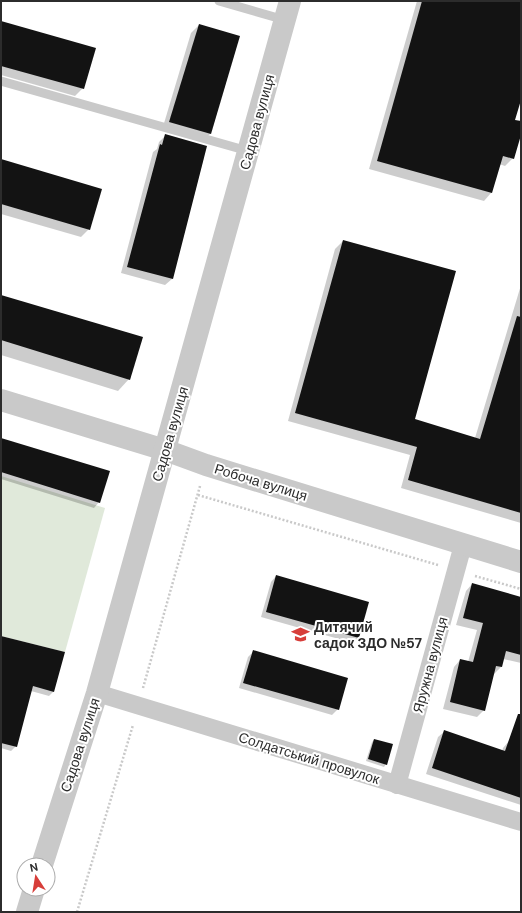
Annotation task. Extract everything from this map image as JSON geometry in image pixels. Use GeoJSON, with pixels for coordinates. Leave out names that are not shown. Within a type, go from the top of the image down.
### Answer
{"type":"FeatureCollection","features":[{"type":"Feature","properties":{"kind":"street","name":"Садова вулиця"},"geometry":{"type":"LineString","coordinates":[[45,857],[97,693],[288,10]]}},
{"type":"Feature","properties":{"kind":"street","name":"Робоча вулиця"},"geometry":{"type":"LineString","coordinates":[[1,400],[521,562]]}},
{"type":"Feature","properties":{"kind":"street","name":"Яружна вулиця"},"geometry":{"type":"LineString","coordinates":[[397,785],[463,545]]}},
{"type":"Feature","properties":{"kind":"street","name":"Солдатський провулок"},"geometry":{"type":"LineString","coordinates":[[97,693],[521,822]]}},
{"type":"Feature","properties":{"kind":"street"},"geometry":{"type":"LineString","coordinates":[[27,912],[32,897]]}},
{"type":"Feature","properties":{"kind":"lane"},"geometry":{"type":"LineString","coordinates":[[219,1],[288,10]]}},
{"type":"Feature","properties":{"kind":"lane"},"geometry":{"type":"LineString","coordinates":[[1,81],[249,152]]}},
{"type":"Feature","properties":{"kind":"path"},"geometry":{"type":"LineString","coordinates":[[77,912],[138,706],[206,465]]}},
{"type":"Feature","properties":{"kind":"path"},"geometry":{"type":"LineString","coordinates":[[198,495],[521,589]]}},
{"type":"Feature","properties":{"kind":"green space"},"geometry":{"type":"Polygon","coordinates":[[[1,476],[105,508],[65,652],[1,636],[1,476]]]}},
{"type":"Feature","properties":{"kind":"building"},"geometry":{"type":"Polygon","coordinates":[[[422,1],[521,1],[521,100],[515,120],[521,121],[521,135],[514,159],[503,156],[492,193],[377,161],[422,1]]]}},
{"type":"Feature","properties":{"kind":"building"},"geometry":{"type":"Polygon","coordinates":[[[1,21],[96,48],[84,89],[1,66],[1,21]]]}},
{"type":"Feature","properties":{"kind":"building"},"geometry":{"type":"Polygon","coordinates":[[[199,24],[240,36],[211,134],[169,122],[199,24]]]}},
{"type":"Feature","properties":{"kind":"building"},"geometry":{"type":"Polygon","coordinates":[[[165,134],[207,146],[173,279],[127,267],[160,144],[162,145],[165,134]]]}},
{"type":"Feature","properties":{"kind":"building"},"geometry":{"type":"Polygon","coordinates":[[[1,159],[102,189],[90,230],[1,204],[1,159]]]}},
{"type":"Feature","properties":{"kind":"building"},"geometry":{"type":"Polygon","coordinates":[[[343,240],[456,271],[415,419],[480,439],[517,316],[521,317],[521,513],[408,480],[417,447],[295,413],[343,240]]]}},
{"type":"Feature","properties":{"kind":"building"},"geometry":{"type":"Polygon","coordinates":[[[1,295],[143,337],[130,380],[1,340],[1,295]]]}},
{"type":"Feature","properties":{"kind":"building"},"geometry":{"type":"Polygon","coordinates":[[[1,438],[110,471],[100,503],[1,472],[1,438]]]}},
{"type":"Feature","properties":{"kind":"building"},"geometry":{"type":"Polygon","coordinates":[[[276,575],[369,602],[359,638],[266,612],[276,575]]]}},
{"type":"Feature","properties":{"kind":"building"},"geometry":{"type":"Polygon","coordinates":[[[472,583],[521,597],[521,655],[506,651],[502,667],[496,666],[485,711],[450,702],[460,659],[473,662],[483,623],[463,618],[472,583]]]}},
{"type":"Feature","properties":{"kind":"building"},"geometry":{"type":"Polygon","coordinates":[[[1,636],[65,652],[54,692],[33,686],[17,747],[1,743],[1,636]]]}},
{"type":"Feature","properties":{"kind":"building"},"geometry":{"type":"Polygon","coordinates":[[[253,650],[348,678],[339,710],[243,683],[253,650]]]}},
{"type":"Feature","properties":{"kind":"building"},"geometry":{"type":"Polygon","coordinates":[[[518,714],[521,714],[521,798],[432,768],[444,730],[505,751],[518,714]]]}},
{"type":"Feature","properties":{"kind":"building"},"geometry":{"type":"Polygon","coordinates":[[[374,739],[393,744],[387,765],[368,759],[374,739]]]}},
{"type":"Feature","properties":{"kind":"place","name":"Дитячий садок ЗДО №57"},"geometry":{"type":"Point","coordinates":[301,635]}}]}
